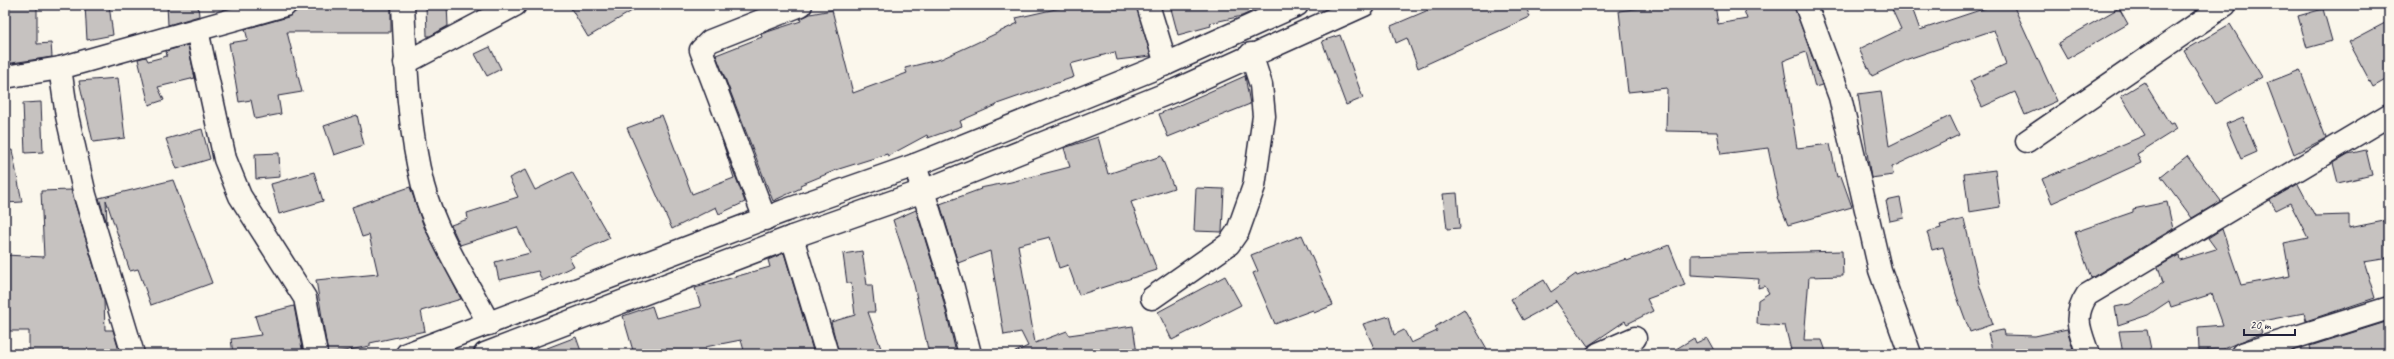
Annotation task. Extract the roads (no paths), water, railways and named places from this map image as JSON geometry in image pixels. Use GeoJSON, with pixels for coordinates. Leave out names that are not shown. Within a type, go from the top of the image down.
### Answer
{"type":"FeatureCollection","features":[{"type":"Feature","properties":{"kind":"street"},"geometry":{"type":"LineString","coordinates":[[5,77],[60,68],[285,5]]}},
{"type":"Feature","properties":{"kind":"street"},"geometry":{"type":"LineString","coordinates":[[403,5],[405,63],[414,135],[423,187],[440,231],[489,324]]}},
{"type":"Feature","properties":{"kind":"street"},"geometry":{"type":"LineString","coordinates":[[405,63],[515,5]]}},
{"type":"Feature","properties":{"kind":"street"},"geometry":{"type":"LineString","coordinates":[[765,218],[701,50],[710,41],[801,5]]}},
{"type":"Feature","properties":{"kind":"street"},"geometry":{"type":"LineString","coordinates":[[1148,5],[1166,64]]}},
{"type":"Feature","properties":{"kind":"street"},"geometry":{"type":"LineString","coordinates":[[407,354],[765,218],[915,165],[1166,64],[1296,5]]}},
{"type":"Feature","properties":{"kind":"street"},"geometry":{"type":"LineString","coordinates":[[485,354],[792,237],[923,191],[1176,90],[1251,54],[1364,5]]}},
{"type":"Feature","properties":{"kind":"street"},"geometry":{"type":"LineString","coordinates":[[1806,5],[1840,97],[1880,270],[1910,354]]}},
{"type":"Feature","properties":{"kind":"street"},"geometry":{"type":"LineString","coordinates":[[2027,141],[2214,8]]}},
{"type":"Feature","properties":{"kind":"street"},"geometry":{"type":"LineString","coordinates":[[197,30],[225,159],[240,196],[305,298],[316,354]]}},
{"type":"Feature","properties":{"kind":"street"},"geometry":{"type":"LineString","coordinates":[[1152,298],[1228,244],[1238,231],[1254,186],[1264,116],[1261,85],[1251,54]]}},
{"type":"Feature","properties":{"kind":"street"},"geometry":{"type":"LineString","coordinates":[[60,68],[67,116],[85,195],[133,354]]}},
{"type":"Feature","properties":{"kind":"street"},"geometry":{"type":"LineString","coordinates":[[2088,354],[2079,325],[2079,308],[2088,296],[2389,115]]}},
{"type":"Feature","properties":{"kind":"street"},"geometry":{"type":"LineString","coordinates":[[915,165],[953,288],[970,354]]}},
{"type":"Feature","properties":{"kind":"street"},"geometry":{"type":"LineString","coordinates":[[792,237],[827,354]]}},
{"type":"Feature","properties":{"kind":"street"},"geometry":{"type":"LineString","coordinates":[[2242,354],[2389,308]]}},
{"type":"Feature","properties":{"kind":"street"},"geometry":{"type":"LineString","coordinates":[[1598,354],[1635,338]]}}]}
